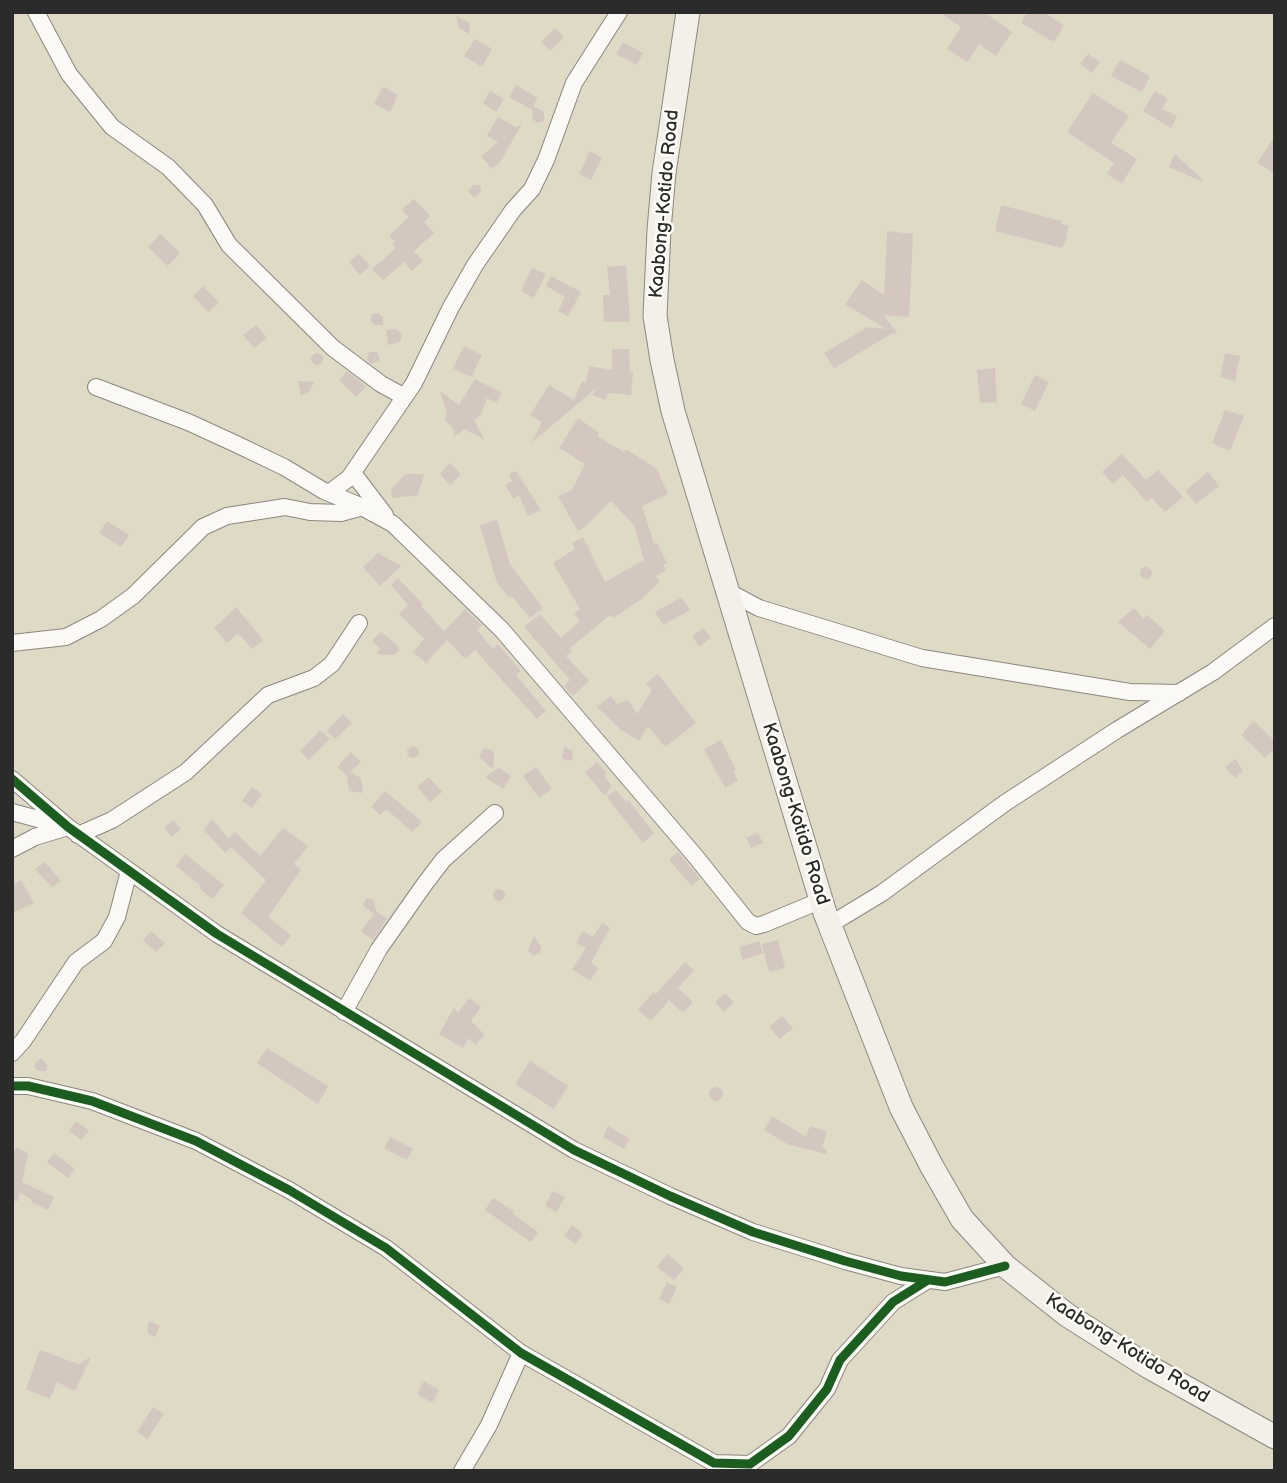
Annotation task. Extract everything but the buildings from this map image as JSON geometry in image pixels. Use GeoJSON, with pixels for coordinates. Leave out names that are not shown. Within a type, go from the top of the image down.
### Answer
{"type":"FeatureCollection","features":[{"type":"Feature","properties":{"kind":"main road","name":"Kaabong-Kotido Road"},"geometry":{"type":"LineString","coordinates":[[686,13],[661,207],[655,316],[673,411],[822,900],[901,1107],[930,1165],[962,1219],[1005,1266],[1067,1315],[1149,1367],[1275,1437]]}},
{"type":"Feature","properties":{"kind":"street"},"geometry":{"type":"LineString","coordinates":[[36,12],[69,74],[112,127],[168,167],[205,205],[229,244],[333,348],[372,378],[403,396]]}},
{"type":"Feature","properties":{"kind":"street"},"geometry":{"type":"LineString","coordinates":[[328,493],[339,487],[352,473],[414,383],[475,265],[513,210],[532,189],[574,83],[619,12]]}},
{"type":"Feature","properties":{"kind":"street"},"geometry":{"type":"LineString","coordinates":[[96,387],[188,422],[236,444],[393,524]]}},
{"type":"Feature","properties":{"kind":"street"},"geometry":{"type":"LineString","coordinates":[[352,473],[393,524],[502,630],[696,857],[748,922],[756,926],[764,924],[822,900]]}},
{"type":"Feature","properties":{"kind":"street"},"geometry":{"type":"LineString","coordinates":[[12,643],[66,638],[102,620],[133,596],[203,527],[227,516],[285,507],[310,512],[341,513],[363,507]]}},
{"type":"Feature","properties":{"kind":"street"},"geometry":{"type":"LineString","coordinates":[[729,592],[759,608],[922,658],[1130,692],[1179,693]]}},
{"type":"Feature","properties":{"kind":"street"},"geometry":{"type":"LineString","coordinates":[[12,849],[35,837],[73,831],[112,820],[186,772],[268,695],[314,678],[332,664],[359,623]]}},
{"type":"Feature","properties":{"kind":"street"},"geometry":{"type":"LineString","coordinates":[[831,925],[882,893],[1004,803],[1213,672],[1275,626]]}},
{"type":"Feature","properties":{"kind":"street"},"geometry":{"type":"LineString","coordinates":[[12,779],[73,831],[217,934],[574,1150],[753,1232],[845,1261],[901,1276],[945,1282],[1005,1266]]}},
{"type":"Feature","properties":{"kind":"street"},"geometry":{"type":"LineString","coordinates":[[12,812],[73,831]]}},
{"type":"Feature","properties":{"kind":"street"},"geometry":{"type":"LineString","coordinates":[[344,1012],[379,949],[424,885],[443,860],[495,813]]}},
{"type":"Feature","properties":{"kind":"street"},"geometry":{"type":"LineString","coordinates":[[12,1053],[76,962],[104,941],[117,917],[128,871]]}},
{"type":"Feature","properties":{"kind":"street"},"geometry":{"type":"LineString","coordinates":[[12,1086],[29,1086],[92,1101],[207,1147],[289,1190],[386,1248],[521,1353],[714,1463],[750,1464],[789,1436],[827,1390],[839,1360],[893,1302],[928,1280]]}},
{"type":"Feature","properties":{"kind":"street"},"geometry":{"type":"LineString","coordinates":[[462,1471],[489,1425],[521,1353]]}},
{"type":"Feature","properties":{"kind":"cycle path"},"geometry":{"type":"LineString","coordinates":[[12,779],[68,827],[217,934],[574,1150],[753,1232],[845,1261],[901,1276],[945,1282],[1005,1266]]}},
{"type":"Feature","properties":{"kind":"cycle path"},"geometry":{"type":"LineString","coordinates":[[12,1086],[28,1086],[92,1101],[196,1141],[289,1190],[386,1248],[521,1353],[714,1463],[750,1464],[789,1436],[827,1389],[840,1360],[893,1302],[928,1280]]}}]}
